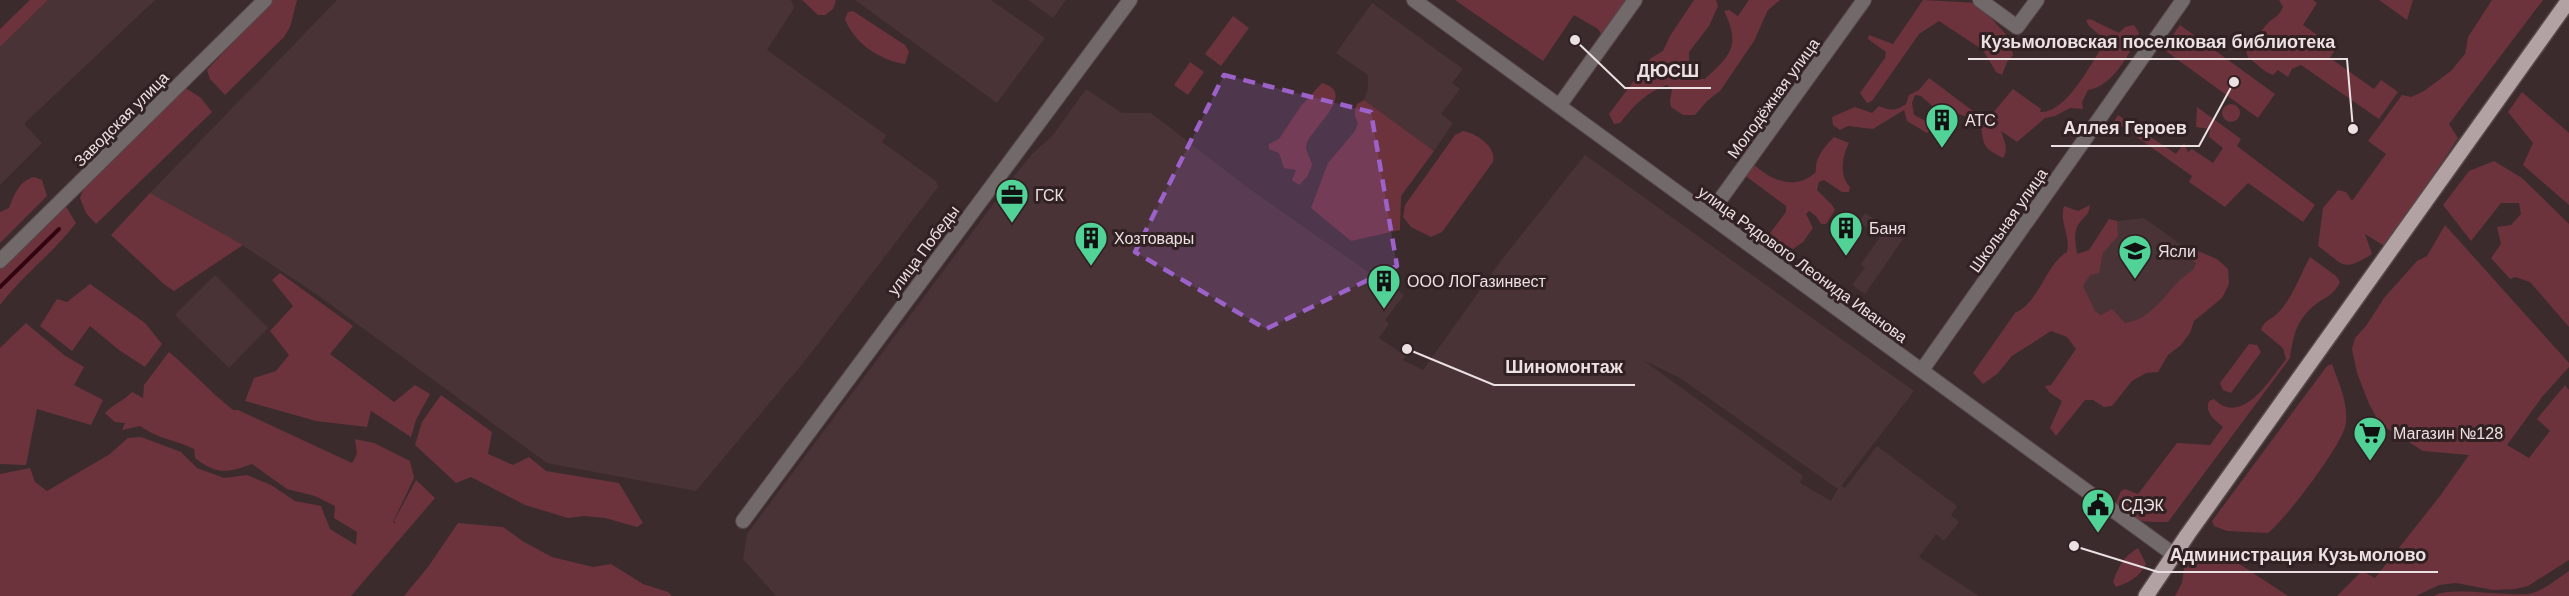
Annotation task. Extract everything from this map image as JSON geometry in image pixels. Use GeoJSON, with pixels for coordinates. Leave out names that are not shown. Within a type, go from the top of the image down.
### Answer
{"type":"FeatureCollection","features":[{"type":"Feature","properties":{"kind":"main road"},"geometry":{"type":"LineString","coordinates":[[2146,596],[2569,0]]}},
{"type":"Feature","properties":{"kind":"street","name":"Заводская улица"},"geometry":{"type":"LineString","coordinates":[[0,261],[265,0]]}},
{"type":"Feature","properties":{"kind":"street","name":"улица Победы"},"geometry":{"type":"LineString","coordinates":[[743,521],[1130,0]]}},
{"type":"Feature","properties":{"kind":"street","name":"улица Рядового Леонида Иванова"},"geometry":{"type":"LineString","coordinates":[[1414,0],[2174,554]]}},
{"type":"Feature","properties":{"kind":"street"},"geometry":{"type":"LineString","coordinates":[[1559,106],[1635,0]]}},
{"type":"Feature","properties":{"kind":"street","name":"Молодёжная улица"},"geometry":{"type":"LineString","coordinates":[[1709,215],[1864,0]]}},
{"type":"Feature","properties":{"kind":"street"},"geometry":{"type":"LineString","coordinates":[[1980,0],[2017,27],[2037,0]]}},
{"type":"Feature","properties":{"kind":"street","name":"Школьная улица"},"geometry":{"type":"LineString","coordinates":[[1922,370],[2183,0]]}},
{"type":"Feature","properties":{"kind":"highlighted area"},"geometry":{"type":"Polygon","coordinates":[[[1224,75],[1371,112],[1397,266],[1266,329],[1135,252],[1224,75]]]}},
{"type":"Feature","properties":{"kind":"shaded area"},"geometry":{"type":"Polygon","coordinates":[[[30,0],[48,0],[0,47],[0,29],[30,0]]]}},
{"type":"Feature","properties":{"kind":"shaded area"},"geometry":{"type":"Polygon","coordinates":[[[48,0],[155,0],[24,124],[42,143],[0,185],[0,47],[48,0]]]}},
{"type":"Feature","properties":{"kind":"shaded area"},"geometry":{"type":"Polygon","coordinates":[[[272,0],[297,0],[290,27],[284,37],[225,95],[210,79],[207,70],[272,0]]]}},
{"type":"Feature","properties":{"kind":"shaded area"},"geometry":{"type":"Polygon","coordinates":[[[337,0],[791,0],[794,8],[767,50],[886,135],[882,142],[936,181],[938,187],[808,357],[696,491],[547,463],[319,296],[242,245],[150,193],[337,0]]]}},
{"type":"Feature","properties":{"kind":"shaded area"},"geometry":{"type":"Polygon","coordinates":[[[802,0],[836,1],[833,9],[825,15],[818,15],[802,0]]]}},
{"type":"Feature","properties":{"kind":"shaded area"},"geometry":{"type":"Polygon","coordinates":[[[855,0],[991,0],[1045,38],[997,103],[855,0]]]}},
{"type":"Feature","properties":{"kind":"shaded area"},"geometry":{"type":"Polygon","coordinates":[[[1028,0],[1066,0],[1053,18],[1028,0]]]}},
{"type":"Feature","properties":{"kind":"shaded area"},"geometry":{"type":"Polygon","coordinates":[[[1455,0],[1626,0],[1601,34],[1598,29],[1574,15],[1543,61],[1455,0]]]}},
{"type":"Feature","properties":{"kind":"shaded area"},"geometry":{"type":"Polygon","coordinates":[[[1694,0],[1716,0],[1718,6],[1709,26],[1689,52],[1689,69],[1694,79],[1705,79],[1731,49],[1732,33],[1724,11],[1729,10],[1738,16],[1749,0],[1780,0],[1768,10],[1754,41],[1720,91],[1695,115],[1683,115],[1671,107],[1672,89],[1667,85],[1647,96],[1635,105],[1620,123],[1614,124],[1609,114],[1651,58],[1663,51],[1670,36],[1694,0]]]}},
{"type":"Feature","properties":{"kind":"shaded area"},"geometry":{"type":"Polygon","coordinates":[[[1923,0],[1978,3],[2009,38],[2013,55],[2007,62],[2002,75],[1996,72],[1983,50],[1939,21],[1919,34],[1872,101],[1867,103],[1860,93],[1885,58],[1886,52],[1868,39],[1869,35],[1893,44],[1923,0]]]}},
{"type":"Feature","properties":{"kind":"shaded area"},"geometry":{"type":"Polygon","coordinates":[[[2279,0],[2313,0],[2317,3],[2303,25],[2336,48],[2330,58],[2374,89],[2381,80],[2398,92],[2379,119],[2301,65],[2292,69],[2288,77],[2278,70],[2273,75],[2269,74],[2248,58],[2246,50],[2266,25],[2282,10],[2283,7],[2279,0]]]}},
{"type":"Feature","properties":{"kind":"shaded area"},"geometry":{"type":"Polygon","coordinates":[[[2379,0],[2413,0],[2407,20],[2379,0]]]}},
{"type":"Feature","properties":{"kind":"shaded area"},"geometry":{"type":"Polygon","coordinates":[[[2492,0],[2543,0],[2449,124],[2458,138],[2386,247],[2365,234],[2372,254],[2348,265],[2339,262],[2318,246],[2323,208],[2338,190],[2346,192],[2352,201],[2386,154],[2368,141],[2402,95],[2411,97],[2424,91],[2451,71],[2465,54],[2468,37],[2492,0]]]}},
{"type":"Feature","properties":{"kind":"shaded area"},"geometry":{"type":"Polygon","coordinates":[[[1372,3],[1463,69],[1452,83],[1460,89],[1441,114],[1453,123],[1434,151],[1364,100],[1368,89],[1368,75],[1336,53],[1372,3]]]}},
{"type":"Feature","properties":{"kind":"shaded area"},"geometry":{"type":"Polygon","coordinates":[[[853,11],[905,45],[909,52],[905,64],[886,59],[861,43],[845,19],[848,12],[853,11]]]}},
{"type":"Feature","properties":{"kind":"shaded area"},"geometry":{"type":"Polygon","coordinates":[[[1233,16],[1249,28],[1221,66],[1205,54],[1233,16]]]}},
{"type":"Feature","properties":{"kind":"shaded area"},"geometry":{"type":"Polygon","coordinates":[[[2090,19],[2119,33],[2125,27],[2134,25],[2139,33],[2119,68],[2105,82],[2088,90],[2082,102],[2083,109],[2070,108],[2055,116],[2045,118],[2017,142],[2001,131],[2006,148],[2003,158],[1989,150],[1983,140],[1981,127],[2013,89],[2041,109],[2040,112],[2059,105],[2077,86],[2104,44],[2103,38],[2089,26],[2086,20],[2090,19]]]}},
{"type":"Feature","properties":{"kind":"shaded area"},"geometry":{"type":"Polygon","coordinates":[[[2180,25],[2275,94],[2258,118],[2163,49],[2180,25]]]}},
{"type":"Feature","properties":{"kind":"shaded area"},"geometry":{"type":"Polygon","coordinates":[[[1190,62],[1204,72],[1188,95],[1174,85],[1190,62]]]}},
{"type":"Feature","properties":{"kind":"shaded area"},"geometry":{"type":"Polygon","coordinates":[[[1929,78],[1973,111],[1975,120],[1950,111],[1939,112],[1921,96],[1915,95],[1912,103],[1914,115],[1928,122],[1931,129],[1927,133],[1907,121],[1904,110],[1873,129],[1848,126],[1840,130],[1833,125],[1832,117],[1855,107],[1872,113],[1879,106],[1890,109],[1899,108],[1906,104],[1909,95],[1919,90],[1929,78]]]}},
{"type":"Feature","properties":{"kind":"shaded area"},"geometry":{"type":"Polygon","coordinates":[[[1322,83],[1332,88],[1336,95],[1334,104],[1309,140],[1306,149],[1312,165],[1307,177],[1299,185],[1292,180],[1296,170],[1284,168],[1279,153],[1269,149],[1269,144],[1279,139],[1301,106],[1322,83]]]}},
{"type":"Feature","properties":{"kind":"shaded area"},"geometry":{"type":"Polygon","coordinates":[[[184,87],[201,98],[212,112],[96,224],[86,213],[80,198],[84,187],[184,87]]]}},
{"type":"Feature","properties":{"kind":"shaded area"},"geometry":{"type":"Polygon","coordinates":[[[1086,89],[1122,113],[1151,113],[1244,185],[1378,279],[1382,275],[1404,295],[1385,320],[1389,324],[1379,338],[1406,356],[1403,360],[1423,370],[1500,262],[1585,155],[1914,391],[1841,486],[1845,488],[1877,446],[1957,506],[1951,515],[1959,522],[1944,541],[1936,534],[1919,557],[1979,596],[776,596],[743,559],[747,534],[1015,175],[1032,154],[1053,135],[1086,89]],[[1643,360],[1803,476],[1800,483],[1831,501],[1838,489],[1680,378],[1643,360]]]}},
{"type":"Feature","properties":{"kind":"shaded area"},"geometry":{"type":"Polygon","coordinates":[[[2522,92],[2569,133],[2569,205],[2523,165],[2533,143],[2508,112],[2522,92]]]}},
{"type":"Feature","properties":{"kind":"shaded area"},"geometry":{"type":"Polygon","coordinates":[[[1364,100],[1434,151],[1401,196],[1400,230],[1351,241],[1311,208],[1328,163],[1355,131],[1358,123],[1355,116],[1356,107],[1364,100]]]}},
{"type":"Feature","properties":{"kind":"shaded area"},"geometry":{"type":"Polygon","coordinates":[[[2231,104],[2239,109],[2240,113],[2235,121],[2231,122],[2223,117],[2222,113],[2227,105],[2231,104]]]}},
{"type":"Feature","properties":{"kind":"shaded area"},"geometry":{"type":"Polygon","coordinates":[[[2197,107],[2241,139],[2237,146],[2315,205],[2303,222],[2248,183],[2225,207],[2189,182],[2192,176],[2114,121],[2118,115],[2176,154],[2184,143],[2188,152],[2192,149],[2213,163],[2223,148],[2209,137],[2210,129],[2196,127],[2197,107]]]}},
{"type":"Feature","properties":{"kind":"shaded area"},"geometry":{"type":"Polygon","coordinates":[[[1463,131],[1474,135],[1489,146],[1493,162],[1442,232],[1431,237],[1411,227],[1403,217],[1405,205],[1455,135],[1463,131]]]}},
{"type":"Feature","properties":{"kind":"shaded area"},"geometry":{"type":"Polygon","coordinates":[[[1834,137],[1849,143],[1843,172],[1850,187],[1849,192],[1842,192],[1824,180],[1819,182],[1817,190],[1835,210],[1826,224],[1821,224],[1809,211],[1806,214],[1813,228],[1803,242],[1793,249],[1772,238],[1770,233],[1786,212],[1786,206],[1747,177],[1745,172],[1753,164],[1776,179],[1792,182],[1808,178],[1816,172],[1818,158],[1834,137]]]}},
{"type":"Feature","properties":{"kind":"shaded area"},"geometry":{"type":"Polygon","coordinates":[[[2494,161],[2522,178],[2569,224],[2569,327],[2530,282],[2515,277],[2510,279],[2491,258],[2501,244],[2497,227],[2511,225],[2521,214],[2519,203],[2501,203],[2471,241],[2443,205],[2469,171],[2494,161]]]}},
{"type":"Feature","properties":{"kind":"shaded area"},"geometry":{"type":"Polygon","coordinates":[[[34,177],[42,180],[47,196],[0,243],[0,212],[9,208],[21,185],[34,177]]]}},
{"type":"Feature","properties":{"kind":"shaded area"},"geometry":{"type":"Polygon","coordinates":[[[150,193],[243,245],[174,291],[111,235],[150,193]]]}},
{"type":"Feature","properties":{"kind":"shaded area"},"geometry":{"type":"Polygon","coordinates":[[[65,205],[76,223],[0,305],[0,269],[65,205]]]}},
{"type":"Feature","properties":{"kind":"shaded area"},"geometry":{"type":"Polygon","coordinates":[[[2090,205],[2087,214],[2076,229],[2077,254],[2089,250],[2109,219],[2117,221],[2118,236],[2103,253],[2099,273],[2090,275],[2083,286],[2095,311],[2101,315],[2112,309],[2125,323],[2145,315],[2193,270],[2196,263],[2189,257],[2198,251],[2217,259],[2228,269],[2229,284],[2222,298],[2194,321],[2190,333],[2181,345],[2168,355],[2158,372],[2146,373],[2132,381],[2112,406],[2104,407],[2093,400],[2085,400],[2056,436],[2050,428],[2062,401],[2049,392],[2045,386],[2051,385],[2076,349],[2067,337],[2051,331],[2012,356],[1997,374],[1983,384],[1973,373],[2015,313],[2030,301],[2053,265],[2067,252],[2064,206],[2078,211],[2090,205]]]}},
{"type":"Feature","properties":{"kind":"shaded area"},"geometry":{"type":"Polygon","coordinates":[[[1865,213],[1903,239],[1865,294],[1852,285],[1865,268],[1861,264],[1880,237],[1859,222],[1865,213]]]}},
{"type":"Feature","properties":{"kind":"shaded area","name":"Ясли"},"geometry":{"type":"Polygon","coordinates":[[[2144,218],[2208,264],[2147,347],[2066,290],[2117,221],[2144,218]]]}},
{"type":"Feature","properties":{"kind":"shaded area"},"geometry":{"type":"Polygon","coordinates":[[[2445,225],[2569,363],[2569,367],[2542,397],[2507,445],[2529,458],[2550,431],[2537,419],[2565,385],[2569,390],[2569,560],[2528,586],[2515,589],[2493,590],[2456,583],[2439,585],[2416,596],[2337,596],[2362,571],[2375,578],[2440,496],[2469,455],[2423,451],[2380,424],[2369,404],[2357,373],[2352,349],[2355,338],[2366,326],[2384,298],[2417,261],[2427,256],[2445,225]]]}},
{"type":"Feature","properties":{"kind":"shaded area"},"geometry":{"type":"Polygon","coordinates":[[[2310,257],[2336,276],[2340,282],[2338,286],[2333,293],[2316,304],[2304,316],[2295,335],[2290,358],[2168,522],[2140,520],[2115,505],[2121,491],[2125,489],[2138,494],[2177,443],[2210,445],[2223,427],[2209,413],[2209,401],[2214,399],[2224,406],[2235,408],[2245,404],[2264,388],[2286,359],[2283,348],[2261,330],[2264,324],[2288,301],[2310,257]]]}},
{"type":"Feature","properties":{"kind":"shaded area"},"geometry":{"type":"Polygon","coordinates":[[[280,273],[353,326],[330,354],[394,402],[415,385],[430,394],[416,420],[411,437],[371,411],[367,427],[316,421],[245,401],[254,378],[276,371],[289,355],[270,331],[293,306],[272,280],[280,273]]]}},
{"type":"Feature","properties":{"kind":"shaded area"},"geometry":{"type":"Polygon","coordinates":[[[215,275],[268,328],[229,368],[175,315],[215,275]]]}},
{"type":"Feature","properties":{"kind":"shaded area"},"geometry":{"type":"Polygon","coordinates":[[[90,284],[145,323],[162,344],[145,367],[119,350],[90,326],[72,351],[40,326],[57,299],[67,302],[90,284]]]}},
{"type":"Feature","properties":{"kind":"shaded area"},"geometry":{"type":"Polygon","coordinates":[[[26,323],[64,355],[84,367],[74,385],[103,400],[91,425],[37,409],[26,465],[0,464],[0,348],[26,323]]]}},
{"type":"Feature","properties":{"kind":"shaded area"},"geometry":{"type":"Polygon","coordinates":[[[2249,344],[2257,345],[2261,352],[2231,393],[2223,390],[2220,383],[2249,344]]]}},
{"type":"Feature","properties":{"kind":"shaded area"},"geometry":{"type":"Polygon","coordinates":[[[169,352],[233,410],[238,410],[352,463],[357,454],[355,439],[374,443],[410,461],[414,478],[393,522],[397,524],[394,521],[416,480],[435,498],[351,596],[0,596],[0,474],[30,468],[35,482],[47,491],[110,454],[128,438],[141,437],[181,452],[197,468],[224,478],[247,475],[271,485],[295,501],[321,506],[330,529],[356,545],[357,532],[334,518],[335,506],[315,496],[287,489],[252,464],[229,471],[216,470],[195,458],[194,449],[140,426],[122,430],[125,423],[115,422],[105,413],[132,392],[143,398],[144,385],[169,352]]]}},
{"type":"Feature","properties":{"kind":"shaded area"},"geometry":{"type":"Polygon","coordinates":[[[2332,364],[2344,400],[2346,423],[2343,433],[2313,481],[2268,533],[2227,531],[2214,526],[2212,521],[2327,366],[2332,364]]]}},
{"type":"Feature","properties":{"kind":"shaded area"},"geometry":{"type":"Polygon","coordinates":[[[441,395],[492,432],[488,454],[513,465],[529,457],[546,471],[619,483],[643,523],[637,527],[605,518],[584,516],[568,518],[525,505],[471,477],[456,483],[415,445],[422,422],[441,395]]]}},
{"type":"Feature","properties":{"kind":"shaded area"},"geometry":{"type":"Polygon","coordinates":[[[458,523],[503,527],[524,542],[552,557],[593,567],[611,564],[643,584],[668,592],[672,596],[404,596],[428,567],[458,523]]]}},
{"type":"Feature","properties":{"kind":"shaded area"},"geometry":{"type":"Polygon","coordinates":[[[2138,548],[2146,564],[2134,578],[2116,587],[2113,582],[2119,567],[2125,558],[2138,548]]]}},
{"type":"Feature","properties":{"kind":"shaded area"},"geometry":{"type":"Polygon","coordinates":[[[2200,555],[2223,556],[2288,596],[2175,596],[2182,583],[2185,562],[2200,555]]]}},
{"type":"Feature","properties":{"kind":"shaded area"},"geometry":{"type":"Polygon","coordinates":[[[2569,571],[2569,596],[2434,596],[2451,592],[2528,594],[2544,588],[2569,571]]]}},
{"type":"Feature","properties":{"kind":"waterway"},"geometry":{"type":"LineString","coordinates":[[0,287],[59,229]]}},
{"type":"Feature","properties":{"kind":"place","name":"ДЮСШ"},"geometry":{"type":"Point","coordinates":[1575,40]}},
{"type":"Feature","properties":{"kind":"place","name":"Аллея Героев"},"geometry":{"type":"Point","coordinates":[2234,82]}},
{"type":"Feature","properties":{"kind":"place","name":"Кузьмоловская поселковая библиотека"},"geometry":{"type":"Point","coordinates":[2353,129]}},
{"type":"Feature","properties":{"kind":"place","name":"АТС"},"geometry":{"type":"Point","coordinates":[1942,149]}},
{"type":"Feature","properties":{"kind":"place","name":"ГСК"},"geometry":{"type":"Point","coordinates":[1012,224]}},
{"type":"Feature","properties":{"kind":"place","name":"Баня"},"geometry":{"type":"Point","coordinates":[1846,257]}},
{"type":"Feature","properties":{"kind":"place","name":"Хозтовары"},"geometry":{"type":"Point","coordinates":[1091,267]}},
{"type":"Feature","properties":{"kind":"place","name":"Ясли"},"geometry":{"type":"Point","coordinates":[2135,280]}},
{"type":"Feature","properties":{"kind":"place","name":"ООО ЛОГазинвест"},"geometry":{"type":"Point","coordinates":[1384,310]}},
{"type":"Feature","properties":{"kind":"place","name":"Шиномонтаж"},"geometry":{"type":"Point","coordinates":[1407,349]}},
{"type":"Feature","properties":{"kind":"place","name":"Магазин №128"},"geometry":{"type":"Point","coordinates":[2370,462]}},
{"type":"Feature","properties":{"kind":"place","name":"СДЭК"},"geometry":{"type":"Point","coordinates":[2098,534]}},
{"type":"Feature","properties":{"kind":"place","name":"Администрация Кузьмолово"},"geometry":{"type":"Point","coordinates":[2074,546]}}]}
